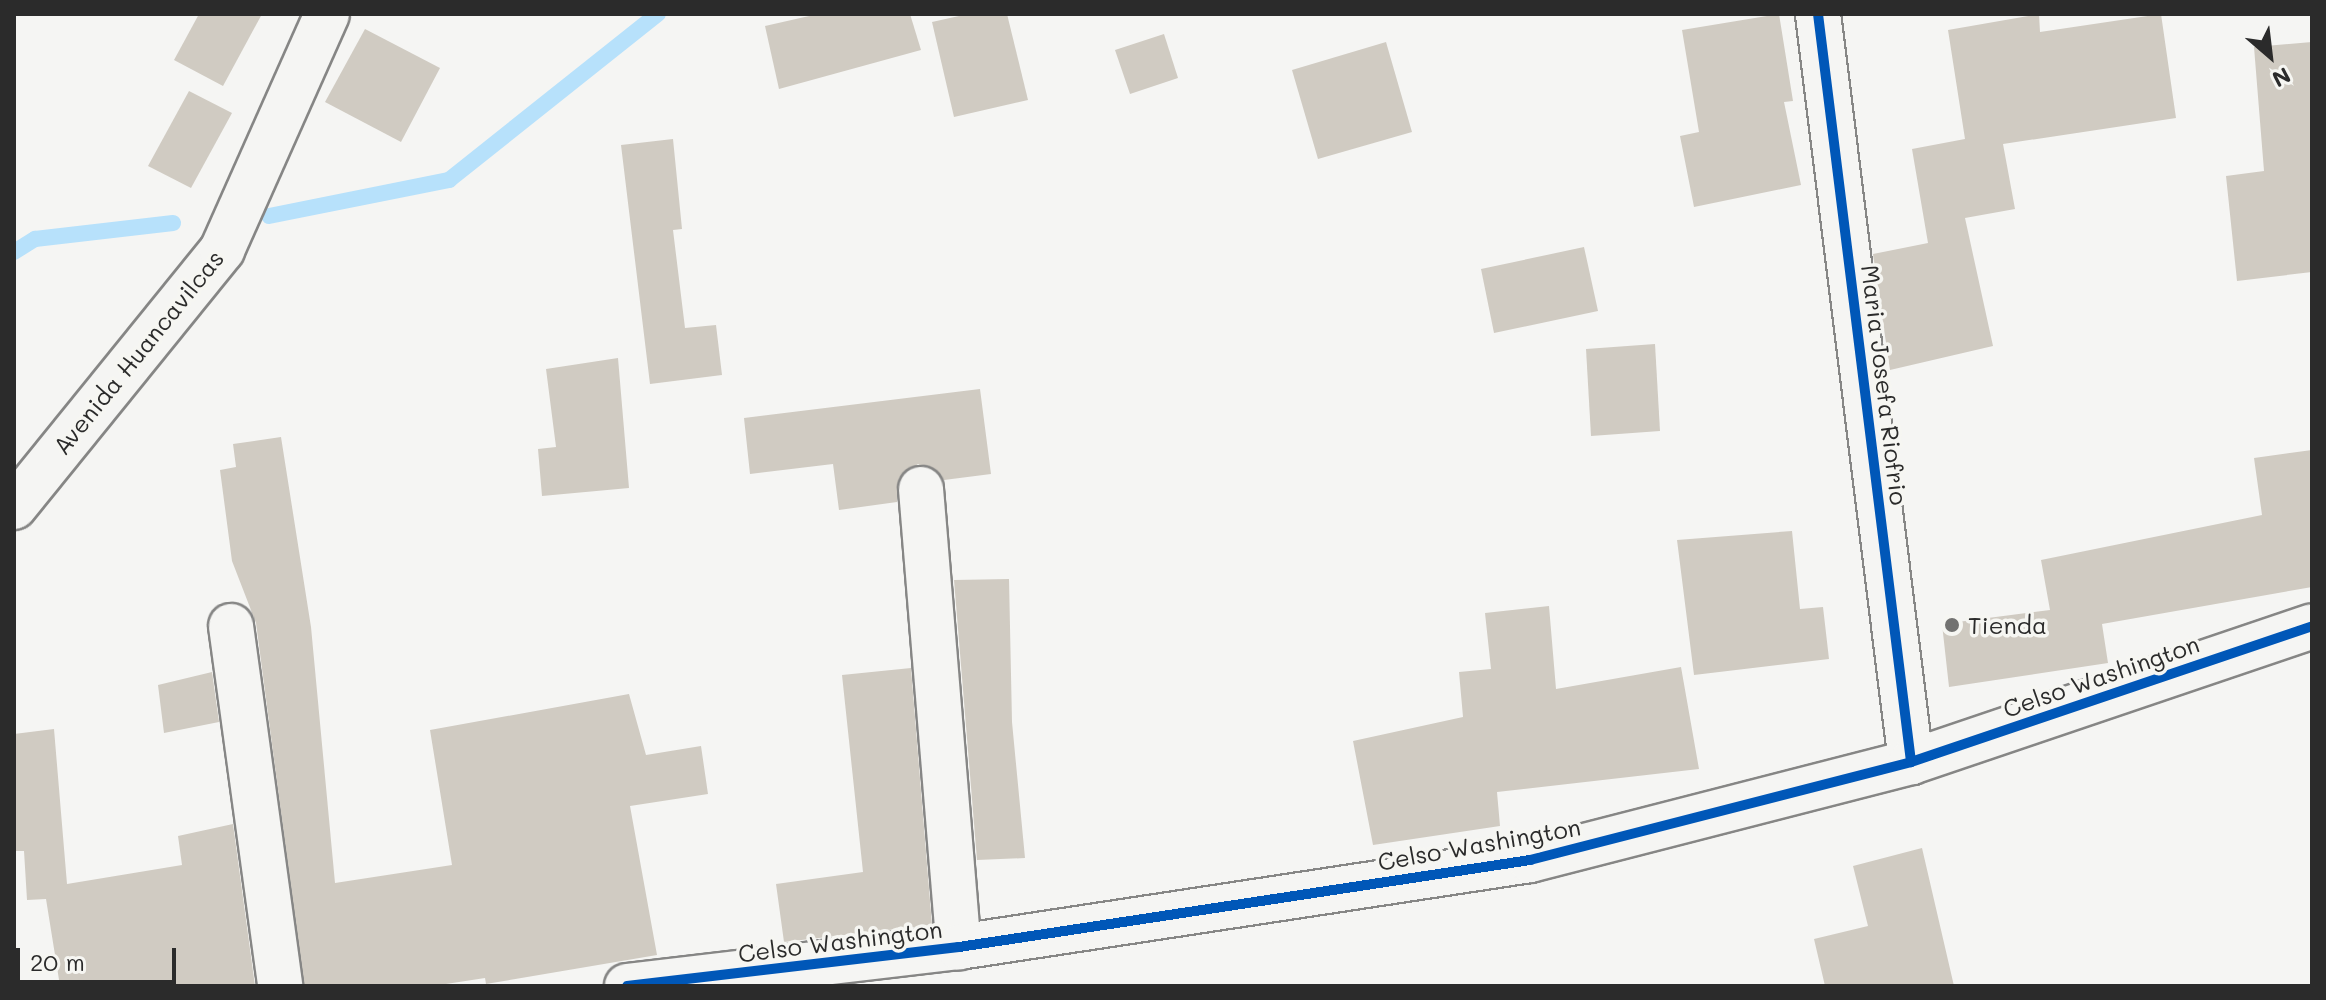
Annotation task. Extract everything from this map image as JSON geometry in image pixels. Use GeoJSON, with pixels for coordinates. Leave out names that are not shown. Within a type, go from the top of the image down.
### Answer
{"type":"FeatureCollection","features":[{"type":"Feature","properties":{"kind":"street","name":"Avenida Huancavilcas"},"geometry":{"type":"LineString","coordinates":[[14,507],[222,250],[327,14]]}},
{"type":"Feature","properties":{"kind":"street","name":"Maria Josefa Riofrio"},"geometry":{"type":"LineString","coordinates":[[1818,14],[1911,762]]}},
{"type":"Feature","properties":{"kind":"street"},"geometry":{"type":"LineString","coordinates":[[921,489],[959,947]]}},
{"type":"Feature","properties":{"kind":"street"},"geometry":{"type":"LineString","coordinates":[[231,626],[280,986]]}},
{"type":"Feature","properties":{"kind":"street","name":"Celso Washington"},"geometry":{"type":"LineString","coordinates":[[627,986],[959,947],[1530,860],[1911,762],[2312,626]]}},
{"type":"Feature","properties":{"kind":"building"},"geometry":{"type":"Polygon","coordinates":[[[199,14],[262,14],[223,86],[174,60],[199,14]]]}},
{"type":"Feature","properties":{"kind":"building"},"geometry":{"type":"Polygon","coordinates":[[[818,14],[910,14],[921,50],[779,89],[765,26],[818,14]]]}},
{"type":"Feature","properties":{"kind":"building"},"geometry":{"type":"Polygon","coordinates":[[[968,14],[1007,14],[1028,100],[954,117],[932,22],[968,14]]]}},
{"type":"Feature","properties":{"kind":"building"},"geometry":{"type":"Polygon","coordinates":[[[1779,14],[1793,101],[1784,102],[1801,185],[1694,207],[1680,136],[1699,132],[1682,30],[1779,14]]]}},
{"type":"Feature","properties":{"kind":"building"},"geometry":{"type":"Polygon","coordinates":[[[2039,14],[2040,32],[2161,14],[2176,118],[2003,144],[2015,209],[1965,218],[1993,346],[1890,370],[1873,254],[1928,243],[1912,149],[1965,139],[1948,30],[2039,14]]]}},
{"type":"Feature","properties":{"kind":"building"},"geometry":{"type":"Polygon","coordinates":[[[365,29],[440,68],[401,142],[325,102],[365,29]]]}},
{"type":"Feature","properties":{"kind":"building"},"geometry":{"type":"Polygon","coordinates":[[[1164,34],[1178,78],[1130,94],[1115,50],[1164,34]]]}},
{"type":"Feature","properties":{"kind":"building"},"geometry":{"type":"Polygon","coordinates":[[[1386,42],[1412,132],[1318,159],[1292,70],[1386,42]]]}},
{"type":"Feature","properties":{"kind":"building"},"geometry":{"type":"Polygon","coordinates":[[[2312,42],[2312,272],[2237,281],[2226,176],[2264,171],[2254,47],[2312,42]]]}},
{"type":"Feature","properties":{"kind":"building"},"geometry":{"type":"Polygon","coordinates":[[[189,91],[232,113],[191,188],[148,166],[189,91]]]}},
{"type":"Feature","properties":{"kind":"building"},"geometry":{"type":"Polygon","coordinates":[[[673,139],[682,229],[673,230],[685,328],[716,325],[722,375],[650,384],[621,145],[673,139]]]}},
{"type":"Feature","properties":{"kind":"building"},"geometry":{"type":"Polygon","coordinates":[[[1584,247],[1598,311],[1494,333],[1481,269],[1584,247]]]}},
{"type":"Feature","properties":{"kind":"building"},"geometry":{"type":"Polygon","coordinates":[[[1655,344],[1660,431],[1591,436],[1586,349],[1655,344]]]}},
{"type":"Feature","properties":{"kind":"building"},"geometry":{"type":"Polygon","coordinates":[[[618,358],[629,488],[542,496],[538,449],[556,447],[546,369],[618,358]]]}},
{"type":"Feature","properties":{"kind":"building"},"geometry":{"type":"Polygon","coordinates":[[[980,389],[991,474],[944,480],[918,464],[899,478],[897,502],[839,510],[833,464],[750,474],[744,418],[980,389]]]}},
{"type":"Feature","properties":{"kind":"building"},"geometry":{"type":"Polygon","coordinates":[[[281,437],[311,627],[335,883],[452,865],[430,730],[629,694],[646,755],[701,746],[708,794],[630,806],[657,955],[486,984],[485,978],[433,986],[304,986],[256,623],[232,561],[220,470],[236,467],[233,444],[281,437]]]}},
{"type":"Feature","properties":{"kind":"building"},"geometry":{"type":"Polygon","coordinates":[[[2312,450],[2312,587],[2102,624],[2108,663],[1949,687],[1942,624],[2050,610],[2041,560],[2262,515],[2254,458],[2312,450]]]}},
{"type":"Feature","properties":{"kind":"building"},"geometry":{"type":"Polygon","coordinates":[[[1792,531],[1800,609],[1823,607],[1829,659],[1694,675],[1677,540],[1792,531]]]}},
{"type":"Feature","properties":{"kind":"building"},"geometry":{"type":"Polygon","coordinates":[[[1009,579],[1012,722],[1025,858],[977,860],[954,580],[1009,579]]]}},
{"type":"Feature","properties":{"kind":"building"},"geometry":{"type":"Polygon","coordinates":[[[1549,606],[1556,689],[1681,667],[1699,769],[1497,792],[1500,826],[1373,845],[1353,741],[1463,717],[1459,672],[1491,669],[1485,613],[1549,606]]]}},
{"type":"Feature","properties":{"kind":"building"},"geometry":{"type":"Polygon","coordinates":[[[911,668],[932,925],[784,942],[776,884],[863,872],[842,675],[911,668]]]}},
{"type":"Feature","properties":{"kind":"building"},"geometry":{"type":"Polygon","coordinates":[[[212,672],[219,722],[164,733],[158,685],[212,672]]]}},
{"type":"Feature","properties":{"kind":"building"},"geometry":{"type":"Polygon","coordinates":[[[54,729],[67,884],[182,865],[178,836],[233,824],[255,986],[60,986],[46,899],[27,900],[24,851],[14,851],[14,734],[54,729]]]}},
{"type":"Feature","properties":{"kind":"building"},"geometry":{"type":"Polygon","coordinates":[[[1922,848],[1954,986],[1825,986],[1814,939],[1868,926],[1853,866],[1922,848]]]}},
{"type":"Feature","properties":{"kind":"waterway"},"geometry":{"type":"LineString","coordinates":[[269,216],[449,180],[658,14]]}},
{"type":"Feature","properties":{"kind":"waterway"},"geometry":{"type":"LineString","coordinates":[[14,252],[35,239],[173,223]]}},
{"type":"Feature","properties":{"kind":"cycle path"},"geometry":{"type":"LineString","coordinates":[[1818,14],[1911,762]]}},
{"type":"Feature","properties":{"kind":"cycle path"},"geometry":{"type":"LineString","coordinates":[[627,986],[959,947],[1530,860],[1911,762],[2312,626]]}},
{"type":"Feature","properties":{"kind":"place","name":"Tienda"},"geometry":{"type":"Point","coordinates":[1952,625]}}]}
